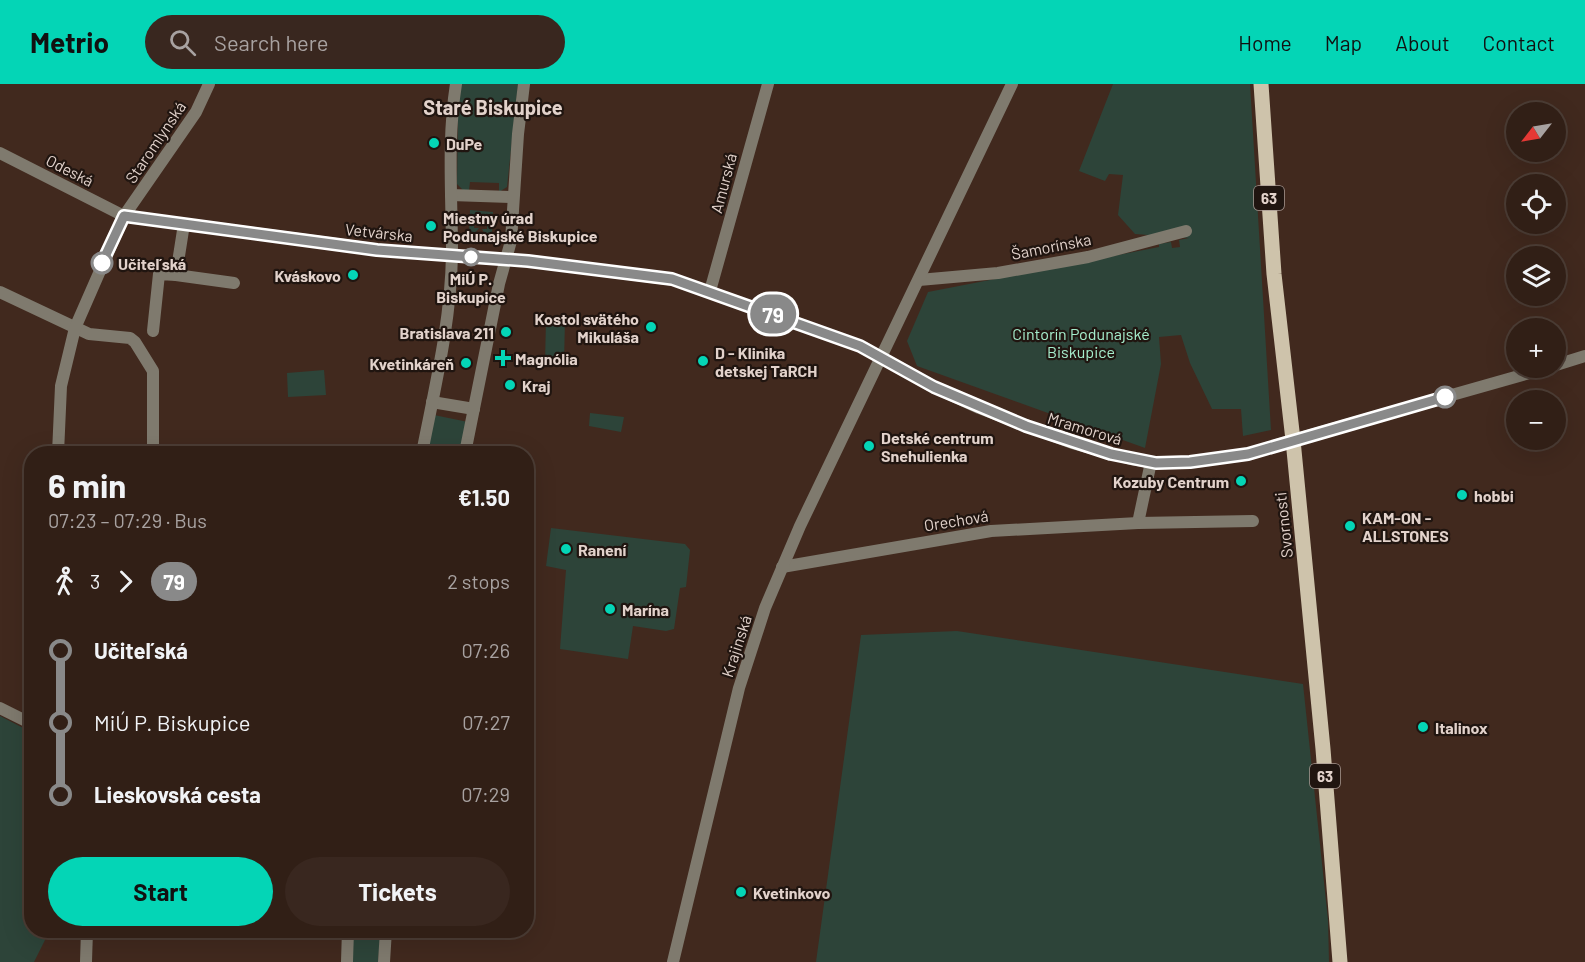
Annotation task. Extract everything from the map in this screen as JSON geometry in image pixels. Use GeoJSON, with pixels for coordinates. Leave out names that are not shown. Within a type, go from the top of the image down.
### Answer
{"type":"FeatureCollection","features":[{"type":"Feature","properties":{"kind":"main road","name":"Svornosti"},"geometry":{"type":"LineString","coordinates":[[1262,84],[1274,274],[1293,440],[1325,767],[1340,962]]}},
{"type":"Feature","properties":{"kind":"street","name":"Staromlynská"},"geometry":{"type":"LineString","coordinates":[[124,216],[196,112],[209,84]]}},
{"type":"Feature","properties":{"kind":"street"},"geometry":{"type":"LineString","coordinates":[[423,446],[447,319],[452,255],[452,123],[456,84]]}},
{"type":"Feature","properties":{"kind":"street"},"geometry":{"type":"LineString","coordinates":[[466,446],[499,284],[511,241],[512,197],[524,84]]}},
{"type":"Feature","properties":{"kind":"street","name":"Amurská"},"geometry":{"type":"LineString","coordinates":[[711,291],[768,84]]}},
{"type":"Feature","properties":{"kind":"street"},"geometry":{"type":"LineString","coordinates":[[880,357],[1012,84]]}},
{"type":"Feature","properties":{"kind":"street","name":"Odeská"},"geometry":{"type":"LineString","coordinates":[[0,153],[124,216]]}},
{"type":"Feature","properties":{"kind":"street"},"geometry":{"type":"LineString","coordinates":[[451,195],[512,197]]}},
{"type":"Feature","properties":{"kind":"street","name":"Vetvárska"},"geometry":{"type":"LineString","coordinates":[[124,216],[377,250],[506,260],[661,277],[711,291],[827,333],[880,357]]}},
{"type":"Feature","properties":{"kind":"street"},"geometry":{"type":"LineString","coordinates":[[58,446],[61,386],[75,328],[124,216]]}},
{"type":"Feature","properties":{"kind":"street"},"geometry":{"type":"LineString","coordinates":[[176,275],[184,224]]}},
{"type":"Feature","properties":{"kind":"street","name":"Šamorínska"},"geometry":{"type":"LineString","coordinates":[[919,280],[998,273],[1077,259],[1186,231]]}},
{"type":"Feature","properties":{"kind":"street"},"geometry":{"type":"LineString","coordinates":[[153,331],[159,274],[234,283]]}},
{"type":"Feature","properties":{"kind":"street"},"geometry":{"type":"LineString","coordinates":[[0,292],[89,334],[130,338],[135,342],[152,367],[153,446]]}},
{"type":"Feature","properties":{"kind":"street"},"geometry":{"type":"LineString","coordinates":[[1566,362],[1585,356]]}},
{"type":"Feature","properties":{"kind":"street","name":"Mramorová"},"geometry":{"type":"LineString","coordinates":[[880,357],[934,387],[988,412],[1091,449],[1151,462],[1190,462],[1242,455],[1512,378]]}},
{"type":"Feature","properties":{"kind":"street","name":"Krajinská"},"geometry":{"type":"LineString","coordinates":[[673,962],[740,688],[765,608],[800,526],[880,357]]}},
{"type":"Feature","properties":{"kind":"street"},"geometry":{"type":"LineString","coordinates":[[432,402],[474,409]]}},
{"type":"Feature","properties":{"kind":"street"},"geometry":{"type":"LineString","coordinates":[[1138,523],[1151,462]]}},
{"type":"Feature","properties":{"kind":"street","name":"Orechová"},"geometry":{"type":"LineString","coordinates":[[782,567],[985,532],[1138,523],[1253,521]]}},
{"type":"Feature","properties":{"kind":"street"},"geometry":{"type":"LineString","coordinates":[[0,708],[24,720]]}},
{"type":"Feature","properties":{"kind":"street"},"geometry":{"type":"LineString","coordinates":[[86,962],[87,938]]}},
{"type":"Feature","properties":{"kind":"street"},"geometry":{"type":"LineString","coordinates":[[347,962],[348,938]]}},
{"type":"Feature","properties":{"kind":"street"},"geometry":{"type":"LineString","coordinates":[[384,962],[386,938]]}},
{"type":"Feature","properties":{"kind":"green space"},"geometry":{"type":"Polygon","coordinates":[[[461,84],[518,84],[507,187],[499,192],[499,183],[470,182],[469,190],[463,190],[457,184],[458,110],[461,84]]]}},
{"type":"Feature","properties":{"kind":"green space","name":"Cintorín Podunajské Biskupice"},"geometry":{"type":"Polygon","coordinates":[[[1113,84],[1250,84],[1271,430],[1243,436],[1241,409],[1212,409],[1190,363],[1181,335],[1159,337],[1161,364],[1145,448],[917,366],[907,341],[928,292],[1159,247],[1159,244],[1171,242],[1172,248],[1180,247],[1179,240],[1189,238],[1135,234],[1118,215],[1123,175],[1109,174],[1105,181],[1079,171],[1113,84]]]}},
{"type":"Feature","properties":{"kind":"green space"},"geometry":{"type":"Polygon","coordinates":[[[470,210],[493,212],[492,233],[484,233],[482,229],[487,229],[487,222],[475,221],[474,228],[479,228],[476,232],[469,232],[470,210]]]}},
{"type":"Feature","properties":{"kind":"green space"},"geometry":{"type":"Polygon","coordinates":[[[565,319],[564,363],[545,363],[546,320],[565,319]]]}},
{"type":"Feature","properties":{"kind":"green space"},"geometry":{"type":"Polygon","coordinates":[[[324,370],[326,395],[288,397],[287,373],[324,370]]]}},
{"type":"Feature","properties":{"kind":"green space"},"geometry":{"type":"Polygon","coordinates":[[[590,413],[624,417],[621,432],[589,426],[590,413]]]}},
{"type":"Feature","properties":{"kind":"green space"},"geometry":{"type":"Polygon","coordinates":[[[434,415],[468,422],[463,446],[427,446],[434,415]]]}},
{"type":"Feature","properties":{"kind":"green space"},"geometry":{"type":"Polygon","coordinates":[[[551,528],[685,544],[690,550],[686,587],[680,588],[674,629],[666,631],[633,626],[628,659],[560,649],[566,570],[546,566],[551,528]]]}},
{"type":"Feature","properties":{"kind":"green space"},"geometry":{"type":"Polygon","coordinates":[[[957,631],[1303,684],[1328,920],[1329,962],[816,962],[861,635],[957,631]]]}},
{"type":"Feature","properties":{"kind":"green space"},"geometry":{"type":"Polygon","coordinates":[[[0,716],[24,728],[24,938],[46,938],[34,962],[0,962],[0,716]]]}},
{"type":"Feature","properties":{"kind":"green space"},"geometry":{"type":"Polygon","coordinates":[[[353,938],[380,938],[378,962],[352,962],[353,938]]]}},
{"type":"Feature","properties":{"kind":"bus line","name":"79"},"geometry":{"type":"LineString","coordinates":[[102,263],[124,216],[377,250],[528,261],[669,278],[711,291],[860,346],[934,387],[1026,426],[1072,443],[1131,459],[1156,463],[1190,462],[1248,454],[1445,397]]}},
{"type":"Feature","properties":{"kind":"place","name":"DuPe"},"geometry":{"type":"Point","coordinates":[434,143]}},
{"type":"Feature","properties":{"kind":"place","name":"Miestny úrad Podunajské Biskupice"},"geometry":{"type":"Point","coordinates":[431,226]}},
{"type":"Feature","properties":{"kind":"place","name":"MiÚ P. Biskupice"},"geometry":{"type":"Point","coordinates":[471,257]}},
{"type":"Feature","properties":{"kind":"place","name":"Učiteľská"},"geometry":{"type":"Point","coordinates":[102,263]}},
{"type":"Feature","properties":{"kind":"place","name":"Kváskovo"},"geometry":{"type":"Point","coordinates":[353,275]}},
{"type":"Feature","properties":{"kind":"place","name":"Kostol svätého Mikuláša"},"geometry":{"type":"Point","coordinates":[651,327]}},
{"type":"Feature","properties":{"kind":"place","name":"Bratislava 211"},"geometry":{"type":"Point","coordinates":[506,332]}},
{"type":"Feature","properties":{"kind":"place","name":"Magnólia"},"geometry":{"type":"Point","coordinates":[503,358]}},
{"type":"Feature","properties":{"kind":"place","name":"D - Klinika detskej TaRCH"},"geometry":{"type":"Point","coordinates":[703,361]}},
{"type":"Feature","properties":{"kind":"place","name":"Kvetinkáreň"},"geometry":{"type":"Point","coordinates":[466,363]}},
{"type":"Feature","properties":{"kind":"place","name":"Kraj"},"geometry":{"type":"Point","coordinates":[510,385]}},
{"type":"Feature","properties":{"kind":"place","name":"Detské centrum Snehulienka"},"geometry":{"type":"Point","coordinates":[869,446]}},
{"type":"Feature","properties":{"kind":"place","name":"Kozuby Centrum"},"geometry":{"type":"Point","coordinates":[1241,481]}},
{"type":"Feature","properties":{"kind":"place","name":"hobbi"},"geometry":{"type":"Point","coordinates":[1462,495]}},
{"type":"Feature","properties":{"kind":"place","name":"KAM-ON - ALLSTONES"},"geometry":{"type":"Point","coordinates":[1350,526]}},
{"type":"Feature","properties":{"kind":"place","name":"Ranení"},"geometry":{"type":"Point","coordinates":[566,549]}},
{"type":"Feature","properties":{"kind":"place","name":"Marína"},"geometry":{"type":"Point","coordinates":[610,609]}},
{"type":"Feature","properties":{"kind":"place","name":"Italinox"},"geometry":{"type":"Point","coordinates":[1423,727]}},
{"type":"Feature","properties":{"kind":"place","name":"Kvetinkovo"},"geometry":{"type":"Point","coordinates":[741,892]}},
{"type":"Feature","properties":{"kind":"district","name":"Staré Biskupice"},"geometry":{"type":"Point","coordinates":[493,107]}}]}
